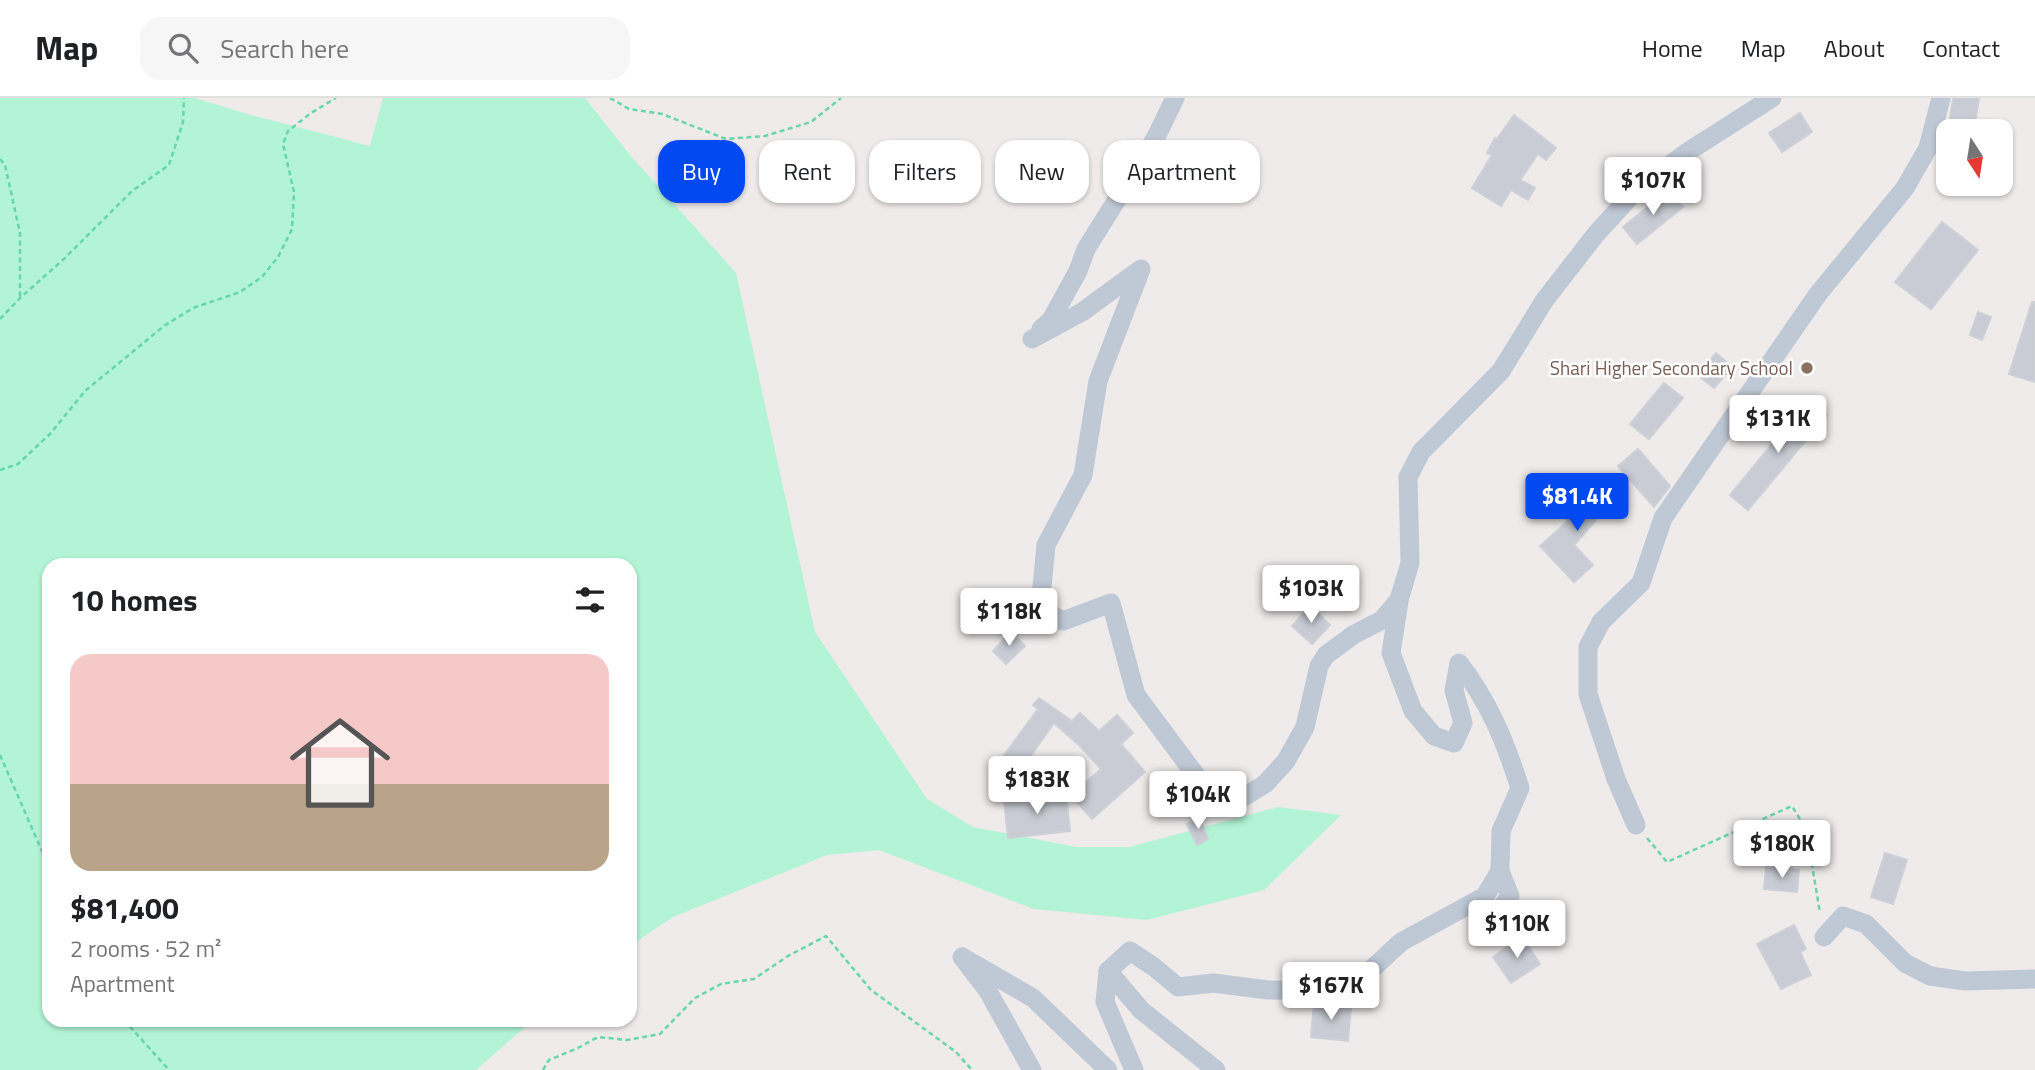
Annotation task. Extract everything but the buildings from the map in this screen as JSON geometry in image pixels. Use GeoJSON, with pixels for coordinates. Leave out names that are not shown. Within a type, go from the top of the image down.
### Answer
{"type":"FeatureCollection","features":[{"type":"Feature","properties":{"kind":"street"},"geometry":{"type":"LineString","coordinates":[[1175,98],[1156,137],[1086,249],[1078,271],[1051,320],[1032,339],[1082,312],[1140,269],[1098,381],[1083,475],[1046,545],[1040,608],[1063,621],[1111,603],[1136,695],[1212,797],[1237,801],[1265,785],[1286,761],[1305,727],[1319,666],[1326,655],[1353,635],[1382,620],[1399,600]]}},
{"type":"Feature","properties":{"kind":"street"},"geometry":{"type":"LineString","coordinates":[[1485,930],[1510,896],[1500,871],[1501,831],[1520,788],[1506,743],[1476,686],[1459,663],[1454,690],[1463,723],[1454,743],[1434,736],[1413,711],[1391,653],[1399,600],[1410,563],[1408,477],[1421,452],[1501,371],[1544,301],[1596,234],[1638,188],[1689,151],[1772,98]]}},
{"type":"Feature","properties":{"kind":"street"},"geometry":{"type":"LineString","coordinates":[[1636,825],[1616,779],[1588,694],[1588,647],[1601,622],[1641,583],[1663,518],[1818,294],[1905,188],[1928,148],[1941,98]]}},
{"type":"Feature","properties":{"kind":"street"},"geometry":{"type":"LineString","coordinates":[[1134,1070],[1105,1002],[1108,971],[1130,951],[1178,987],[1213,984],[1268,990],[1344,991],[1372,970],[1401,942],[1485,896],[1500,871]]}},
{"type":"Feature","properties":{"kind":"street"},"geometry":{"type":"LineString","coordinates":[[1824,937],[1843,916],[1866,924],[1905,963],[1930,976],[1965,981],[2035,979]]}},
{"type":"Feature","properties":{"kind":"street"},"geometry":{"type":"LineString","coordinates":[[1032,1070],[988,991],[962,957],[1033,998],[1108,1070]]}},
{"type":"Feature","properties":{"kind":"street"},"geometry":{"type":"LineString","coordinates":[[1108,971],[1141,1010],[1216,1070]]}},
{"type":"Feature","properties":{"kind":"path"},"geometry":{"type":"LineString","coordinates":[[0,319],[132,191],[169,165],[183,122],[184,98]]}},
{"type":"Feature","properties":{"kind":"path"},"geometry":{"type":"LineString","coordinates":[[0,470],[18,464],[50,434],[85,391],[164,326],[193,307],[240,292],[262,277],[278,257],[292,229],[295,192],[283,144],[288,131],[336,98]]}},
{"type":"Feature","properties":{"kind":"path"},"geometry":{"type":"LineString","coordinates":[[610,98],[629,109],[662,114],[726,139],[765,135],[811,122],[841,98]]}},
{"type":"Feature","properties":{"kind":"path"},"geometry":{"type":"LineString","coordinates":[[0,159],[5,165],[20,233],[20,298]]}},
{"type":"Feature","properties":{"kind":"path"},"geometry":{"type":"LineString","coordinates":[[0,755],[42,851]]}},
{"type":"Feature","properties":{"kind":"path"},"geometry":{"type":"LineString","coordinates":[[1636,825],[1667,862],[1792,806],[1806,829],[1824,937]]}},
{"type":"Feature","properties":{"kind":"path"},"geometry":{"type":"LineString","coordinates":[[543,1070],[549,1060],[598,1037],[627,1040],[660,1034],[695,998],[721,984],[754,979],[826,936],[871,990],[956,1052],[972,1070]]}},
{"type":"Feature","properties":{"kind":"path"},"geometry":{"type":"LineString","coordinates":[[130,1027],[169,1070]]}},
{"type":"Feature","properties":{"kind":"green space"},"geometry":{"type":"Polygon","coordinates":[[[0,98],[195,98],[370,146],[383,98],[585,98],[658,186],[658,203],[673,203],[736,273],[815,632],[927,799],[973,827],[1076,847],[1130,847],[1278,807],[1341,815],[1264,890],[1147,920],[1034,909],[879,850],[827,855],[673,917],[637,941],[637,558],[42,558],[42,1027],[525,1027],[476,1070],[0,1070],[0,98]]]}},
{"type":"Feature","properties":{"kind":"place","name":"Shari Higher Secondary School"},"geometry":{"type":"Point","coordinates":[1807,368]}}]}
